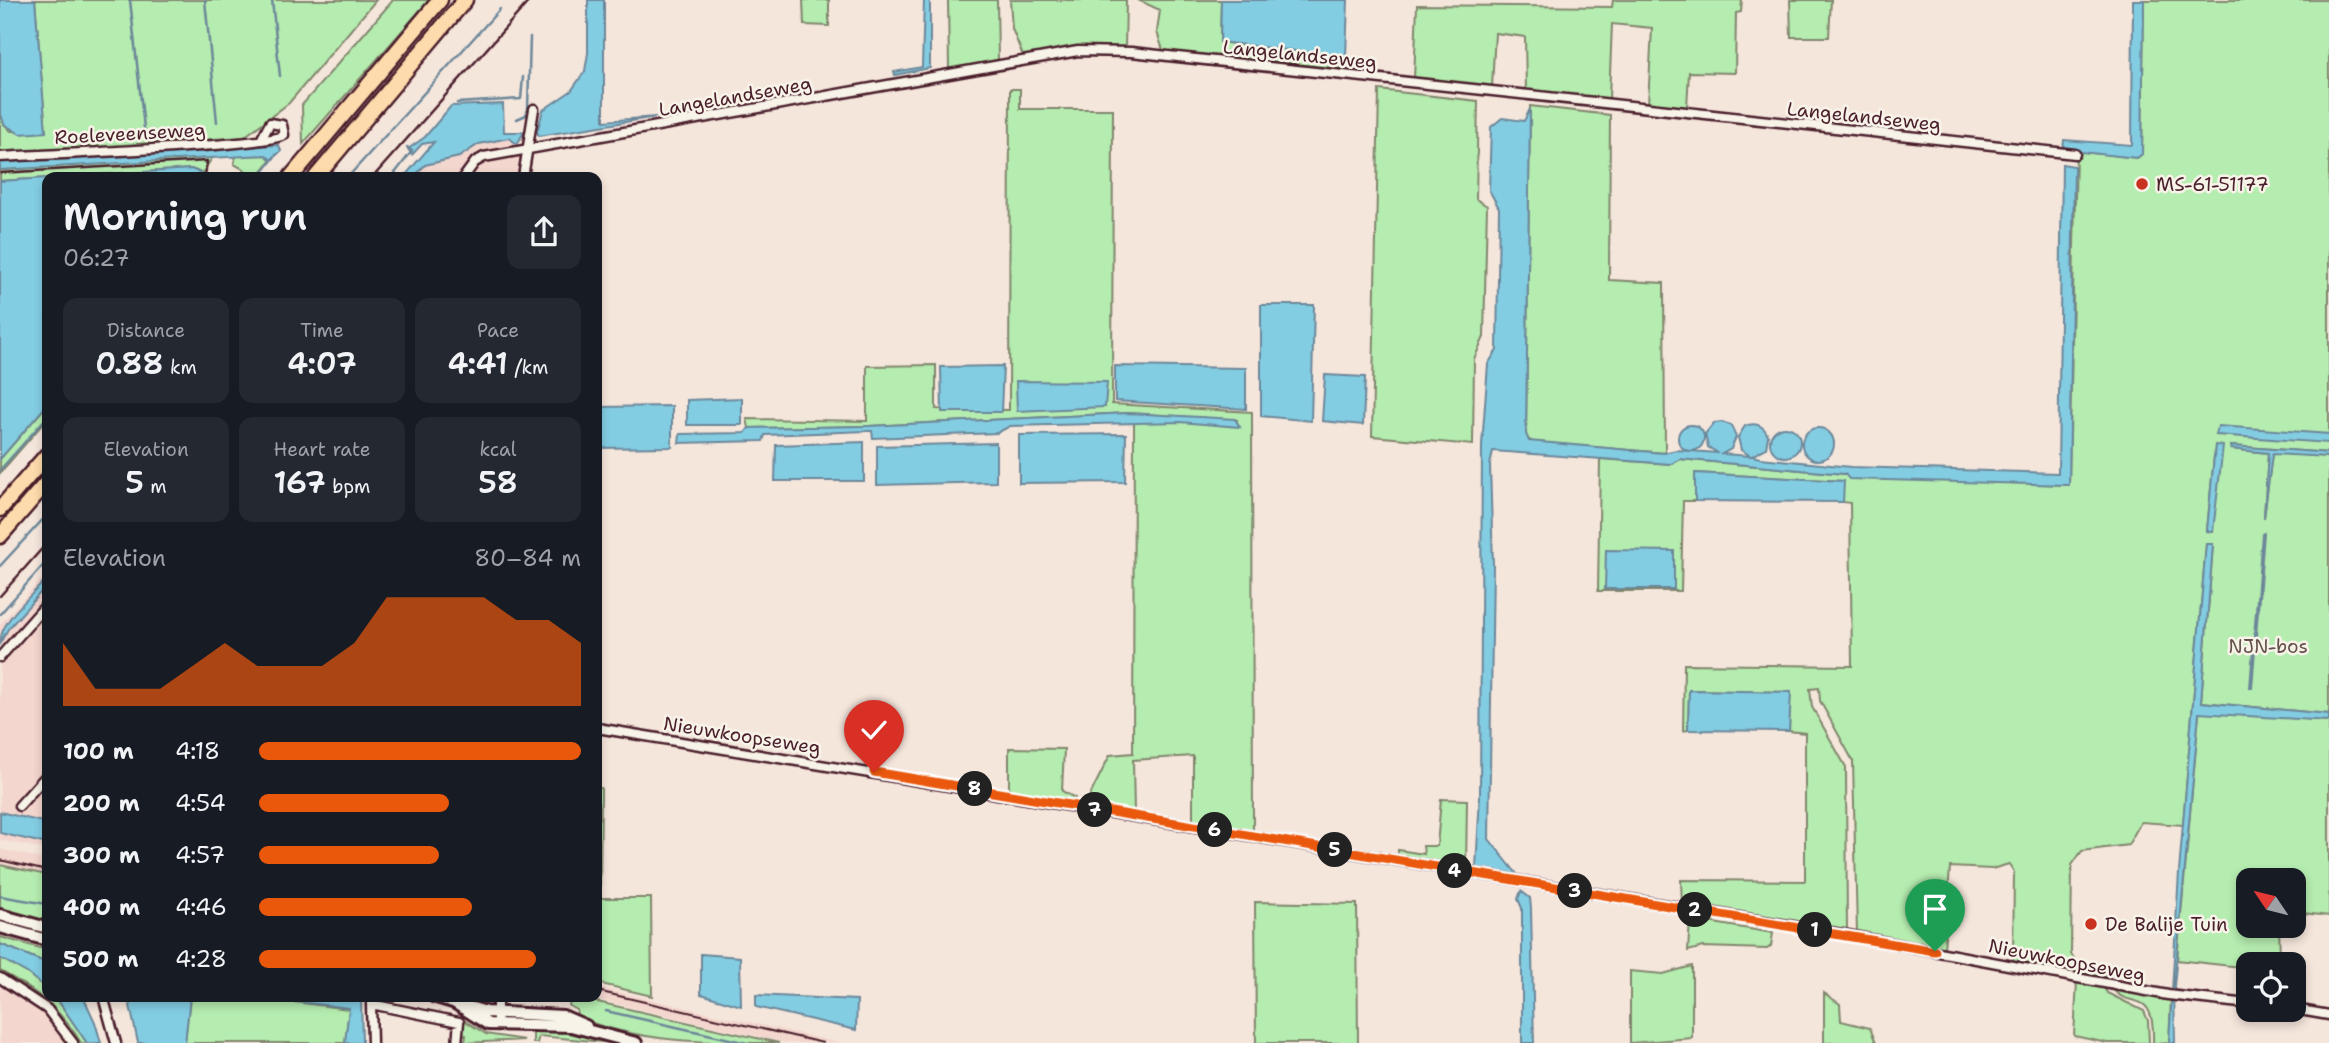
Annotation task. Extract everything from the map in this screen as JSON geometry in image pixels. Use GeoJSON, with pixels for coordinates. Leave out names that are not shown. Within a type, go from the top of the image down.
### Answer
{"type":"FeatureCollection","features":[{"type":"Feature","properties":{"kind":"highway"},"geometry":{"type":"LineString","coordinates":[[295,172],[440,0]]}},
{"type":"Feature","properties":{"kind":"highway"},"geometry":{"type":"LineString","coordinates":[[320,172],[466,0]]}},
{"type":"Feature","properties":{"kind":"highway"},"geometry":{"type":"LineString","coordinates":[[0,509],[42,461]]}},
{"type":"Feature","properties":{"kind":"highway"},"geometry":{"type":"LineString","coordinates":[[0,536],[42,488]]}},
{"type":"Feature","properties":{"kind":"main road"},"geometry":{"type":"LineString","coordinates":[[0,915],[42,927]]}},
{"type":"Feature","properties":{"kind":"main road"},"geometry":{"type":"LineString","coordinates":[[0,927],[42,939]]}},
{"type":"Feature","properties":{"kind":"main road"},"geometry":{"type":"LineString","coordinates":[[454,1002],[497,1019],[563,1016],[591,1030],[636,1043]]}},
{"type":"Feature","properties":{"kind":"street","name":"Langelandseweg"},"geometry":{"type":"LineString","coordinates":[[468,172],[475,162],[484,158],[527,149],[1079,51],[1185,58],[2075,154]]}},
{"type":"Feature","properties":{"kind":"street"},"geometry":{"type":"LineString","coordinates":[[524,172],[534,109]]}},
{"type":"Feature","properties":{"kind":"street","name":"Roeleveenseweg"},"geometry":{"type":"LineString","coordinates":[[0,157],[261,140]]}},
{"type":"Feature","properties":{"kind":"street"},"geometry":{"type":"LineString","coordinates":[[0,657],[42,610]]}},
{"type":"Feature","properties":{"kind":"street","name":"Nieuwkoopseweg"},"geometry":{"type":"LineString","coordinates":[[602,729],[1848,935],[2168,995],[2236,1003]]}},
{"type":"Feature","properties":{"kind":"street"},"geometry":{"type":"LineString","coordinates":[[19,806],[42,781]]}},
{"type":"Feature","properties":{"kind":"street"},"geometry":{"type":"LineString","coordinates":[[0,978],[47,1009],[73,1043]]}},
{"type":"Feature","properties":{"kind":"street"},"geometry":{"type":"LineString","coordinates":[[108,1002],[116,1043]]}},
{"type":"Feature","properties":{"kind":"street"},"geometry":{"type":"LineString","coordinates":[[497,1002],[497,1019]]}},
{"type":"Feature","properties":{"kind":"street"},"geometry":{"type":"LineString","coordinates":[[372,1043],[371,1003],[460,1022],[457,1043]]}},
{"type":"Feature","properties":{"kind":"street"},"geometry":{"type":"LineString","coordinates":[[2306,1011],[2329,1015]]}},
{"type":"Feature","properties":{"kind":"shaded area"},"geometry":{"type":"Polygon","coordinates":[[[519,135],[520,172],[416,172],[439,146],[519,135]]]}},
{"type":"Feature","properties":{"kind":"shaded area"},"geometry":{"type":"Polygon","coordinates":[[[42,578],[42,849],[0,840],[0,624],[42,578]]]}},
{"type":"Feature","properties":{"kind":"shaded area"},"geometry":{"type":"Polygon","coordinates":[[[0,849],[42,859],[42,875],[0,865],[0,849]]]}},
{"type":"Feature","properties":{"kind":"shaded area"},"geometry":{"type":"Polygon","coordinates":[[[0,978],[45,1002],[72,1043],[0,1043],[0,978]]]}},
{"type":"Feature","properties":{"kind":"shaded area"},"geometry":{"type":"Polygon","coordinates":[[[602,988],[840,1043],[786,1043],[602,1001],[602,988]]]}},
{"type":"Feature","properties":{"kind":"green space"},"geometry":{"type":"Polygon","coordinates":[[[35,0],[376,0],[289,103],[244,137],[0,153],[0,111],[4,124],[11,131],[46,132],[35,0]]]}},
{"type":"Feature","properties":{"kind":"green space"},"geometry":{"type":"Polygon","coordinates":[[[393,0],[429,0],[303,144],[302,105],[393,0]]]}},
{"type":"Feature","properties":{"kind":"green space"},"geometry":{"type":"Polygon","coordinates":[[[803,0],[829,0],[829,26],[804,25],[803,0]]]}},
{"type":"Feature","properties":{"kind":"green space"},"geometry":{"type":"Polygon","coordinates":[[[948,0],[997,0],[998,60],[949,69],[948,0]]]}},
{"type":"Feature","properties":{"kind":"green space"},"geometry":{"type":"Polygon","coordinates":[[[1010,0],[1126,0],[1125,49],[1076,47],[1023,56],[1012,29],[1010,0]]]}},
{"type":"Feature","properties":{"kind":"green space"},"geometry":{"type":"Polygon","coordinates":[[[1138,0],[1221,0],[1220,42],[1346,57],[1346,72],[1164,53],[1157,32],[1160,10],[1138,0]]]}},
{"type":"Feature","properties":{"kind":"green space"},"geometry":{"type":"Polygon","coordinates":[[[1613,0],[1742,0],[1741,12],[1736,13],[1735,73],[1689,72],[1687,107],[1648,104],[1652,28],[1612,24],[1609,99],[1526,90],[1525,37],[1495,33],[1492,87],[1414,79],[1417,5],[1612,7],[1613,0]]]}},
{"type":"Feature","properties":{"kind":"green space"},"geometry":{"type":"Polygon","coordinates":[[[1790,0],[1831,0],[1829,37],[1791,37],[1790,0]]]}},
{"type":"Feature","properties":{"kind":"green space","name":"NJN-bos"},"geometry":{"type":"Polygon","coordinates":[[[2144,0],[2329,0],[2329,453],[2232,446],[2231,449],[2268,453],[2264,517],[2272,453],[2329,457],[2329,714],[2201,702],[2213,544],[2206,544],[2183,825],[2141,822],[2128,845],[2082,851],[2072,865],[2071,954],[2078,964],[2106,970],[2106,978],[2013,960],[2014,872],[2009,864],[1992,869],[1950,867],[1944,949],[1857,934],[1853,761],[1820,701],[1819,688],[1810,689],[1812,707],[1846,767],[1847,933],[1682,906],[1681,880],[1805,881],[1805,733],[1789,731],[1790,692],[1689,690],[1688,730],[1683,731],[1684,664],[1852,666],[1850,503],[1843,502],[1843,481],[1696,473],[1695,501],[1683,501],[1681,591],[1598,591],[1600,459],[1671,464],[1679,459],[1845,474],[1862,478],[2069,485],[2076,151],[2137,158],[2142,154],[2144,0]],[[2215,446],[2208,531],[2221,452],[2215,446]]]}},
{"type":"Feature","properties":{"kind":"green space"},"geometry":{"type":"Polygon","coordinates":[[[1010,89],[1020,89],[1020,109],[1113,109],[1112,404],[1252,412],[1253,833],[1193,823],[1193,756],[1133,760],[1134,813],[1085,805],[1110,755],[1133,753],[1134,422],[1238,420],[1128,413],[869,426],[749,428],[747,419],[867,421],[867,366],[936,365],[936,409],[1009,410],[1010,89]]]}},
{"type":"Feature","properties":{"kind":"green space"},"geometry":{"type":"Polygon","coordinates":[[[1379,90],[1478,101],[1476,199],[1487,206],[1484,337],[1474,359],[1473,445],[1372,436],[1379,90]]]}},
{"type":"Feature","properties":{"kind":"green space"},"geometry":{"type":"Polygon","coordinates":[[[1530,106],[1610,115],[1609,280],[1664,283],[1665,453],[1533,442],[1526,438],[1530,106]]]}},
{"type":"Feature","properties":{"kind":"green space"},"geometry":{"type":"Polygon","coordinates":[[[266,155],[271,160],[261,172],[244,172],[245,170],[234,164],[236,156],[266,155]]]}},
{"type":"Feature","properties":{"kind":"green space"},"geometry":{"type":"Polygon","coordinates":[[[213,157],[203,172],[191,169],[42,172],[42,178],[0,181],[0,170],[213,157]]]}},
{"type":"Feature","properties":{"kind":"green space"},"geometry":{"type":"Polygon","coordinates":[[[42,411],[42,425],[0,473],[0,459],[42,411]]]}},
{"type":"Feature","properties":{"kind":"green space"},"geometry":{"type":"Polygon","coordinates":[[[2202,711],[2329,721],[2329,916],[2306,913],[2306,868],[2236,868],[2236,938],[2279,938],[2280,952],[2236,952],[2236,967],[2177,960],[2199,713],[2202,711]]]}},
{"type":"Feature","properties":{"kind":"green space"},"geometry":{"type":"Polygon","coordinates":[[[1009,748],[1064,749],[1062,791],[1075,798],[1074,803],[1009,792],[1009,748]]]}},
{"type":"Feature","properties":{"kind":"green space"},"geometry":{"type":"Polygon","coordinates":[[[1441,799],[1467,800],[1466,870],[1398,856],[1398,850],[1424,854],[1423,846],[1437,846],[1441,799]]]}},
{"type":"Feature","properties":{"kind":"green space"},"geometry":{"type":"Polygon","coordinates":[[[0,865],[42,874],[42,924],[0,913],[0,865]]]}},
{"type":"Feature","properties":{"kind":"green space"},"geometry":{"type":"Polygon","coordinates":[[[602,898],[651,898],[652,996],[602,984],[602,898]]]}},
{"type":"Feature","properties":{"kind":"green space"},"geometry":{"type":"Polygon","coordinates":[[[1255,902],[1357,904],[1358,1043],[1256,1043],[1255,902]]]}},
{"type":"Feature","properties":{"kind":"green space"},"geometry":{"type":"Polygon","coordinates":[[[1690,919],[1773,933],[1771,946],[1767,949],[1703,947],[1688,951],[1690,919]]]}},
{"type":"Feature","properties":{"kind":"green space"},"geometry":{"type":"Polygon","coordinates":[[[0,937],[42,949],[42,961],[0,944],[0,937]]]}},
{"type":"Feature","properties":{"kind":"green space"},"geometry":{"type":"Polygon","coordinates":[[[0,958],[42,985],[42,998],[24,985],[0,971],[0,958]]]}},
{"type":"Feature","properties":{"kind":"green space"},"geometry":{"type":"Polygon","coordinates":[[[1692,966],[1692,1038],[1630,1043],[1630,971],[1663,974],[1692,966]]]}},
{"type":"Feature","properties":{"kind":"green space"},"geometry":{"type":"Polygon","coordinates":[[[2077,980],[2102,984],[2107,993],[2144,1011],[2148,1021],[2149,1043],[2107,1043],[2074,1036],[2077,980]]]}},
{"type":"Feature","properties":{"kind":"green space"},"geometry":{"type":"Polygon","coordinates":[[[2112,988],[2171,998],[2169,1043],[2153,1043],[2153,1025],[2145,1006],[2119,995],[2112,988]]]}},
{"type":"Feature","properties":{"kind":"green space"},"geometry":{"type":"Polygon","coordinates":[[[1824,993],[1840,1004],[1841,1021],[1870,1028],[1876,1043],[1824,1043],[1824,993]]]}},
{"type":"Feature","properties":{"kind":"green space"},"geometry":{"type":"Polygon","coordinates":[[[47,1002],[59,1002],[87,1043],[81,1043],[47,1002]]]}},
{"type":"Feature","properties":{"kind":"green space"},"geometry":{"type":"Polygon","coordinates":[[[189,1002],[294,1002],[349,1009],[345,1043],[185,1043],[189,1002]]]}},
{"type":"Feature","properties":{"kind":"green space"},"geometry":{"type":"Polygon","coordinates":[[[570,1002],[598,1002],[779,1043],[701,1042],[650,1037],[600,1026],[576,1017],[577,1010],[569,1006],[570,1002]]]}},
{"type":"Feature","properties":{"kind":"green space"},"geometry":{"type":"Polygon","coordinates":[[[462,1019],[486,1034],[524,1040],[465,1043],[466,1035],[460,1034],[462,1019]]]}},
{"type":"Feature","properties":{"kind":"green space"},"geometry":{"type":"Polygon","coordinates":[[[533,1027],[583,1032],[614,1043],[539,1036],[537,1043],[533,1043],[533,1027]]]}},
{"type":"Feature","properties":{"kind":"water"},"geometry":{"type":"Polygon","coordinates":[[[0,0],[35,0],[46,132],[20,134],[4,124],[0,111],[0,0]]]}},
{"type":"Feature","properties":{"kind":"water"},"geometry":{"type":"Polygon","coordinates":[[[588,0],[604,0],[604,121],[656,117],[539,136],[537,132],[543,110],[571,91],[585,71],[588,53],[588,0]]]}},
{"type":"Feature","properties":{"kind":"water"},"geometry":{"type":"Polygon","coordinates":[[[924,0],[930,0],[930,68],[895,75],[894,72],[922,67],[924,0]]]}},
{"type":"Feature","properties":{"kind":"water"},"geometry":{"type":"Polygon","coordinates":[[[1221,0],[1348,0],[1346,57],[1220,42],[1221,0]]]}},
{"type":"Feature","properties":{"kind":"water"},"geometry":{"type":"Polygon","coordinates":[[[2133,0],[2144,0],[2142,154],[2137,158],[2063,150],[2064,140],[2132,145],[2133,0]]]}},
{"type":"Feature","properties":{"kind":"water"},"geometry":{"type":"Polygon","coordinates":[[[503,104],[504,132],[524,132],[517,144],[509,138],[479,144],[459,157],[425,165],[419,172],[408,172],[434,142],[422,144],[412,155],[408,149],[425,137],[451,106],[503,104]]]}},
{"type":"Feature","properties":{"kind":"water"},"geometry":{"type":"Polygon","coordinates":[[[1530,109],[1526,434],[1529,441],[1664,453],[1676,450],[1718,453],[1708,447],[1705,434],[1714,423],[1722,422],[1731,425],[1736,437],[1731,449],[1722,454],[1751,456],[1741,450],[1738,437],[1745,426],[1752,424],[1762,427],[1768,436],[1766,448],[1752,456],[1760,458],[1851,467],[2058,473],[2062,164],[2074,166],[2069,485],[1849,479],[1845,474],[1680,459],[1671,464],[1493,451],[1490,465],[1493,565],[1489,839],[1521,879],[1476,868],[1480,796],[1482,445],[1488,364],[1497,350],[1499,208],[1489,190],[1491,127],[1502,118],[1524,121],[1530,109]]]}},
{"type":"Feature","properties":{"kind":"water"},"geometry":{"type":"Polygon","coordinates":[[[279,145],[281,151],[271,160],[266,155],[0,170],[0,162],[279,145]]]}},
{"type":"Feature","properties":{"kind":"water"},"geometry":{"type":"Polygon","coordinates":[[[191,169],[198,172],[146,172],[191,169]]]}},
{"type":"Feature","properties":{"kind":"water"},"geometry":{"type":"Polygon","coordinates":[[[42,178],[42,411],[0,459],[0,181],[42,178]]]}},
{"type":"Feature","properties":{"kind":"water"},"geometry":{"type":"Polygon","coordinates":[[[1261,305],[1314,305],[1311,421],[1261,416],[1261,305]]]}},
{"type":"Feature","properties":{"kind":"water"},"geometry":{"type":"Polygon","coordinates":[[[1003,366],[1001,412],[942,412],[941,367],[1003,366]]]}},
{"type":"Feature","properties":{"kind":"water"},"geometry":{"type":"Polygon","coordinates":[[[1115,366],[1246,368],[1246,409],[1115,401],[1115,366]]]}},
{"type":"Feature","properties":{"kind":"water"},"geometry":{"type":"Polygon","coordinates":[[[1325,375],[1365,377],[1363,425],[1322,421],[1325,375]]]}},
{"type":"Feature","properties":{"kind":"water"},"geometry":{"type":"Polygon","coordinates":[[[1016,381],[1107,382],[1105,407],[1017,411],[1016,381]]]}},
{"type":"Feature","properties":{"kind":"water"},"geometry":{"type":"Polygon","coordinates":[[[742,398],[742,425],[687,425],[687,400],[742,398]]]}},
{"type":"Feature","properties":{"kind":"water"},"geometry":{"type":"Polygon","coordinates":[[[672,406],[672,447],[602,448],[602,407],[672,406]]]}},
{"type":"Feature","properties":{"kind":"water"},"geometry":{"type":"Polygon","coordinates":[[[1128,413],[1235,419],[1240,427],[1180,422],[1010,426],[997,433],[873,438],[872,431],[867,431],[765,435],[763,441],[679,443],[680,434],[745,433],[749,428],[869,426],[1128,413]]]}},
{"type":"Feature","properties":{"kind":"water"},"geometry":{"type":"Polygon","coordinates":[[[1691,425],[1700,429],[1704,438],[1700,447],[1691,451],[1682,447],[1678,438],[1682,429],[1691,425]]]}},
{"type":"Feature","properties":{"kind":"water"},"geometry":{"type":"Polygon","coordinates":[[[2218,426],[2329,434],[2329,443],[2216,435],[2218,426]]]}},
{"type":"Feature","properties":{"kind":"water"},"geometry":{"type":"Polygon","coordinates":[[[1785,427],[1796,431],[1800,442],[1796,453],[1785,457],[1774,453],[1770,442],[1774,431],[1785,427]]]}},
{"type":"Feature","properties":{"kind":"water"},"geometry":{"type":"Polygon","coordinates":[[[1818,428],[1829,433],[1834,444],[1829,455],[1818,460],[1807,455],[1802,444],[1807,433],[1818,428]]]}},
{"type":"Feature","properties":{"kind":"water"},"geometry":{"type":"Polygon","coordinates":[[[1126,434],[1125,482],[1019,483],[1019,435],[1126,434]]]}},
{"type":"Feature","properties":{"kind":"water"},"geometry":{"type":"Polygon","coordinates":[[[864,442],[864,481],[775,481],[776,445],[864,442]]]}},
{"type":"Feature","properties":{"kind":"water"},"geometry":{"type":"Polygon","coordinates":[[[996,443],[996,482],[877,485],[877,446],[996,443]]]}},
{"type":"Feature","properties":{"kind":"water"},"geometry":{"type":"Polygon","coordinates":[[[2215,445],[2223,446],[2213,531],[2207,531],[2215,445]]]}},
{"type":"Feature","properties":{"kind":"water"},"geometry":{"type":"Polygon","coordinates":[[[2231,446],[2329,453],[2329,457],[2272,454],[2264,518],[2268,453],[2231,449],[2231,446]]]}},
{"type":"Feature","properties":{"kind":"water"},"geometry":{"type":"Polygon","coordinates":[[[1695,473],[1844,481],[1843,502],[1695,501],[1695,473]]]}},
{"type":"Feature","properties":{"kind":"water"},"geometry":{"type":"Polygon","coordinates":[[[2264,533],[2252,688],[2250,688],[2262,534],[2264,533]]]}},
{"type":"Feature","properties":{"kind":"water"},"geometry":{"type":"Polygon","coordinates":[[[2206,544],[2213,544],[2201,702],[2329,714],[2329,721],[2199,713],[2174,987],[2175,1043],[2169,1043],[2179,872],[2206,544]]]}},
{"type":"Feature","properties":{"kind":"water"},"geometry":{"type":"Polygon","coordinates":[[[1606,550],[1674,551],[1674,589],[1605,589],[1606,550]]]}},
{"type":"Feature","properties":{"kind":"water"},"geometry":{"type":"Polygon","coordinates":[[[42,583],[42,591],[8,629],[0,643],[5,626],[42,583]]]}},
{"type":"Feature","properties":{"kind":"water"},"geometry":{"type":"Polygon","coordinates":[[[1689,690],[1791,692],[1789,731],[1688,730],[1689,690]]]}},
{"type":"Feature","properties":{"kind":"water"},"geometry":{"type":"Polygon","coordinates":[[[0,812],[42,822],[42,843],[0,833],[0,812]]]}},
{"type":"Feature","properties":{"kind":"water"},"geometry":{"type":"Polygon","coordinates":[[[1521,891],[1530,898],[1531,909],[1534,1043],[1522,1043],[1522,908],[1518,899],[1521,891]]]}},
{"type":"Feature","properties":{"kind":"water"},"geometry":{"type":"Polygon","coordinates":[[[0,944],[42,961],[42,985],[27,973],[0,958],[0,944]]]}},
{"type":"Feature","properties":{"kind":"water"},"geometry":{"type":"Polygon","coordinates":[[[701,954],[740,957],[741,1006],[701,994],[701,954]]]}},
{"type":"Feature","properties":{"kind":"water"},"geometry":{"type":"Polygon","coordinates":[[[756,995],[857,1000],[856,1030],[756,1007],[756,995]]]}},
{"type":"Feature","properties":{"kind":"water"},"geometry":{"type":"Polygon","coordinates":[[[59,1002],[86,1002],[101,1043],[87,1043],[59,1002]]]}},
{"type":"Feature","properties":{"kind":"water"},"geometry":{"type":"Polygon","coordinates":[[[129,1002],[189,1002],[185,1043],[138,1043],[129,1002]]]}},
{"type":"Feature","properties":{"kind":"water"},"geometry":{"type":"Polygon","coordinates":[[[298,1002],[361,1002],[362,1043],[345,1043],[349,1008],[298,1002]]]}},
{"type":"Feature","properties":{"kind":"waterway"},"geometry":{"type":"LineString","coordinates":[[130,0],[145,137]]}},
{"type":"Feature","properties":{"kind":"waterway"},"geometry":{"type":"LineString","coordinates":[[205,0],[217,122]]}},
{"type":"Feature","properties":{"kind":"waterway"},"geometry":{"type":"LineString","coordinates":[[272,0],[280,76]]}},
{"type":"Feature","properties":{"kind":"waterway"},"geometry":{"type":"LineString","coordinates":[[353,172],[500,9]]}},
{"type":"Feature","properties":{"kind":"waterway"},"geometry":{"type":"LineString","coordinates":[[517,119],[526,115],[528,108],[530,37]]}},
{"type":"Feature","properties":{"kind":"waterway"},"geometry":{"type":"LineString","coordinates":[[457,103],[521,99],[523,77]]}},
{"type":"Feature","properties":{"kind":"waterway"},"geometry":{"type":"LineString","coordinates":[[396,172],[412,151],[407,147]]}},
{"type":"Feature","properties":{"kind":"waterway"},"geometry":{"type":"LineString","coordinates":[[263,172],[276,155]]}},
{"type":"Feature","properties":{"kind":"waterway"},"geometry":{"type":"LineString","coordinates":[[0,470],[42,423]]}},
{"type":"Feature","properties":{"kind":"waterway"},"geometry":{"type":"LineString","coordinates":[[0,566],[42,520]]}},
{"type":"Feature","properties":{"kind":"waterway"},"geometry":{"type":"LineString","coordinates":[[0,614],[42,567]]}},
{"type":"Feature","properties":{"kind":"waterway"},"geometry":{"type":"LineString","coordinates":[[0,896],[42,903]]}},
{"type":"Feature","properties":{"kind":"waterway"},"geometry":{"type":"LineString","coordinates":[[606,1011],[747,1043]]}},
{"type":"Feature","properties":{"kind":"tram line"},"geometry":{"type":"LineString","coordinates":[[0,860],[42,870]]}},
{"type":"Feature","properties":{"kind":"tram line"},"geometry":{"type":"LineString","coordinates":[[602,992],[823,1043]]}},
{"type":"Feature","properties":{"kind":"railway"},"geometry":{"type":"LineString","coordinates":[[377,172],[530,0]]}},
{"type":"Feature","properties":{"kind":"railway"},"geometry":{"type":"LineString","coordinates":[[0,173],[207,161],[206,172]]}},
{"type":"Feature","properties":{"kind":"railway"},"geometry":{"type":"LineString","coordinates":[[0,596],[42,549]]}},
{"type":"Feature","properties":{"kind":"place","name":"MS-61-51177"},"geometry":{"type":"Point","coordinates":[2142,184]}},
{"type":"Feature","properties":{"kind":"place","name":"De Balije Tuin"},"geometry":{"type":"Point","coordinates":[2091,924]}},
{"type":"Feature","properties":{"kind":"route"},"geometry":{"type":"LineString","coordinates":[[874,772],[1935,951]]}}]}
